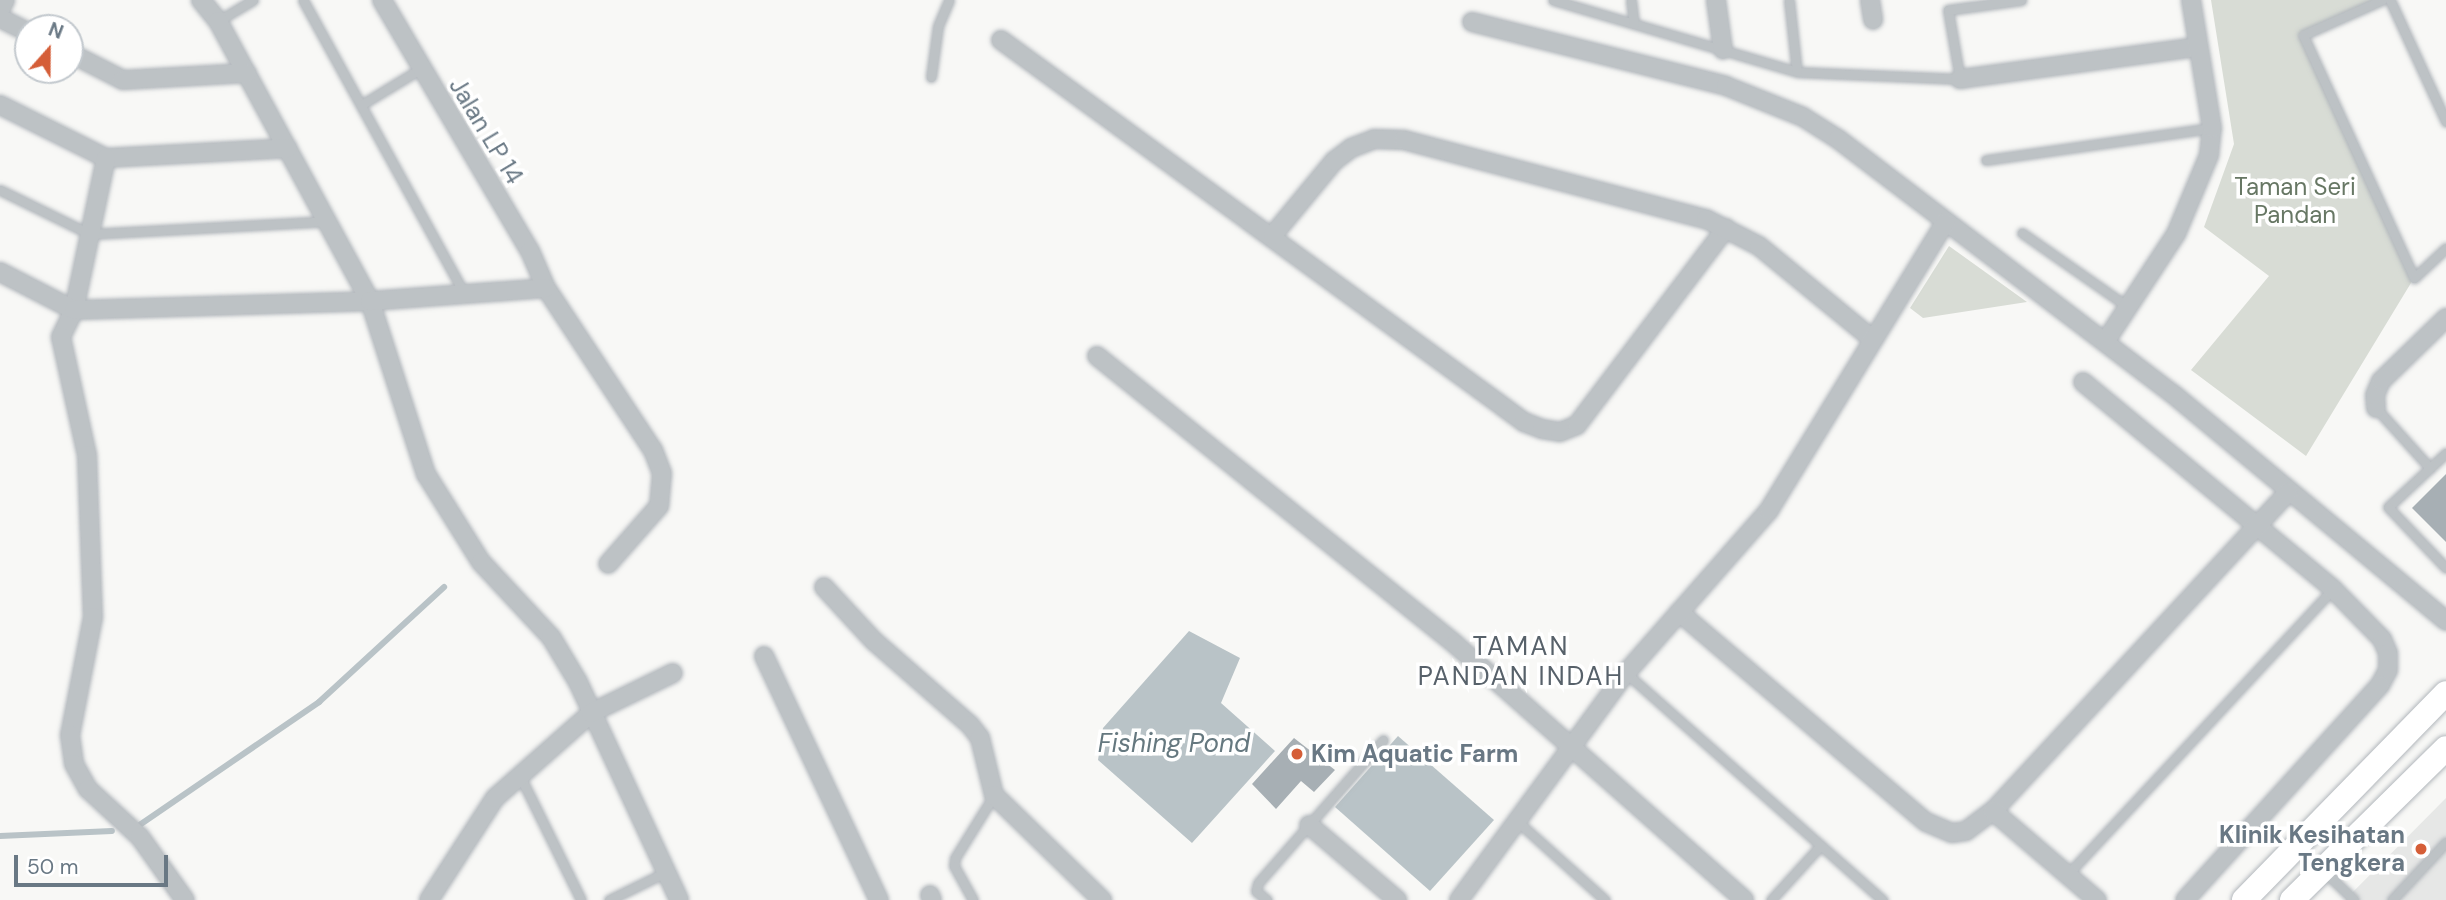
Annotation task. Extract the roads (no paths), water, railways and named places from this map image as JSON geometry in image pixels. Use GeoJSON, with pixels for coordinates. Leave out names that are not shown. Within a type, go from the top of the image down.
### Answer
{"type":"FeatureCollection","features":[{"type":"Feature","properties":{"kind":"street"},"geometry":{"type":"LineString","coordinates":[[0,10],[5,0]]}},
{"type":"Feature","properties":{"kind":"street"},"geometry":{"type":"LineString","coordinates":[[201,0],[218,21],[329,221],[370,301],[426,474],[481,562],[551,637],[591,713],[679,900]]}},
{"type":"Feature","properties":{"kind":"street","name":"Jalan LP 14"},"geometry":{"type":"LineString","coordinates":[[382,0],[420,69],[530,251],[546,288],[653,450],[662,473],[659,506],[608,564]]}},
{"type":"Feature","properties":{"kind":"street"},"geometry":{"type":"LineString","coordinates":[[1716,0],[1723,50]]}},
{"type":"Feature","properties":{"kind":"street"},"geometry":{"type":"LineString","coordinates":[[1870,0],[1873,20]]}},
{"type":"Feature","properties":{"kind":"street"},"geometry":{"type":"LineString","coordinates":[[2105,342],[2176,234],[2202,180],[2212,128],[2191,0]]}},
{"type":"Feature","properties":{"kind":"street"},"geometry":{"type":"LineString","coordinates":[[1472,22],[1726,86],[1766,101],[1838,139],[1945,223],[2105,342],[2288,492],[2442,613]]}},
{"type":"Feature","properties":{"kind":"street"},"geometry":{"type":"LineString","coordinates":[[1001,40],[1273,235],[1524,422],[1560,432],[1577,425],[1588,412],[1726,228]]}},
{"type":"Feature","properties":{"kind":"street"},"geometry":{"type":"LineString","coordinates":[[1960,79],[2198,47]]}},
{"type":"Feature","properties":{"kind":"street"},"geometry":{"type":"LineString","coordinates":[[84,60],[123,80],[247,73]]}},
{"type":"Feature","properties":{"kind":"street"},"geometry":{"type":"LineString","coordinates":[[0,105],[106,158],[288,148]]}},
{"type":"Feature","properties":{"kind":"street"},"geometry":{"type":"LineString","coordinates":[[1273,235],[1334,161],[1374,139],[1404,140],[1629,196],[1726,228],[1759,246],[1871,338]]}},
{"type":"Feature","properties":{"kind":"street"},"geometry":{"type":"LineString","coordinates":[[106,158],[74,310],[61,337],[87,455],[93,617],[70,735],[74,764],[88,789],[141,837],[185,900]]}},
{"type":"Feature","properties":{"kind":"street"},"geometry":{"type":"LineString","coordinates":[[1459,900],[1626,673],[1769,510],[1871,338],[1945,223]]}},
{"type":"Feature","properties":{"kind":"street"},"geometry":{"type":"LineString","coordinates":[[0,272],[74,310],[370,301],[546,288]]}},
{"type":"Feature","properties":{"kind":"street"},"geometry":{"type":"LineString","coordinates":[[2376,408],[2375,395],[2381,381],[2446,318]]}},
{"type":"Feature","properties":{"kind":"street"},"geometry":{"type":"LineString","coordinates":[[1097,356],[1285,504],[1572,744],[1744,900]]}},
{"type":"Feature","properties":{"kind":"street"},"geometry":{"type":"LineString","coordinates":[[2083,382],[2333,589],[2382,639],[2388,653],[2388,670],[2380,685],[2185,900]]}},
{"type":"Feature","properties":{"kind":"street"},"geometry":{"type":"LineString","coordinates":[[1679,612],[1926,822],[1952,832],[1966,831],[1993,811],[2288,492]]}},
{"type":"Feature","properties":{"kind":"street"},"geometry":{"type":"LineString","coordinates":[[824,587],[874,640],[970,725],[980,738],[994,795],[1102,900]]}},
{"type":"Feature","properties":{"kind":"street"},"geometry":{"type":"LineString","coordinates":[[764,656],[878,900]]}},
{"type":"Feature","properties":{"kind":"street"},"geometry":{"type":"LineString","coordinates":[[429,900],[495,798],[591,713],[673,673]]}},
{"type":"Feature","properties":{"kind":"street"},"geometry":{"type":"LineString","coordinates":[[2244,900],[2446,693]]}},
{"type":"Feature","properties":{"kind":"street"},"geometry":{"type":"LineString","coordinates":[[2292,900],[2446,748]]}},
{"type":"Feature","properties":{"kind":"street"},"geometry":{"type":"LineString","coordinates":[[1993,811],[2097,900]]}},
{"type":"Feature","properties":{"kind":"street"},"geometry":{"type":"LineString","coordinates":[[1308,825],[1398,900]]}},
{"type":"Feature","properties":{"kind":"lane"},"geometry":{"type":"LineString","coordinates":[[218,21],[253,0]]}},
{"type":"Feature","properties":{"kind":"lane"},"geometry":{"type":"LineString","coordinates":[[303,0],[465,295]]}},
{"type":"Feature","properties":{"kind":"lane"},"geometry":{"type":"LineString","coordinates":[[931,77],[938,26],[949,0]]}},
{"type":"Feature","properties":{"kind":"lane"},"geometry":{"type":"LineString","coordinates":[[1553,0],[1797,72],[1960,79],[1947,5],[2021,0]]}},
{"type":"Feature","properties":{"kind":"lane"},"geometry":{"type":"LineString","coordinates":[[1631,0],[1634,24]]}},
{"type":"Feature","properties":{"kind":"lane"},"geometry":{"type":"LineString","coordinates":[[1789,0],[1797,72]]}},
{"type":"Feature","properties":{"kind":"lane"},"geometry":{"type":"LineString","coordinates":[[2382,0],[2303,36],[2414,278],[2446,248]]}},
{"type":"Feature","properties":{"kind":"lane"},"geometry":{"type":"LineString","coordinates":[[2390,0],[2446,122]]}},
{"type":"Feature","properties":{"kind":"lane"},"geometry":{"type":"LineString","coordinates":[[361,105],[420,69]]}},
{"type":"Feature","properties":{"kind":"lane"},"geometry":{"type":"LineString","coordinates":[[1986,160],[2212,128]]}},
{"type":"Feature","properties":{"kind":"lane"},"geometry":{"type":"LineString","coordinates":[[0,190],[90,234],[329,221]]}},
{"type":"Feature","properties":{"kind":"lane"},"geometry":{"type":"LineString","coordinates":[[2022,233],[2128,307]]}},
{"type":"Feature","properties":{"kind":"lane"},"geometry":{"type":"LineString","coordinates":[[2376,408],[2430,468]]}},
{"type":"Feature","properties":{"kind":"lane"},"geometry":{"type":"LineString","coordinates":[[2446,453],[2388,507],[2446,568]]}},
{"type":"Feature","properties":{"kind":"lane"},"geometry":{"type":"LineString","coordinates":[[2068,874],[2333,589]]}},
{"type":"Feature","properties":{"kind":"lane"},"geometry":{"type":"LineString","coordinates":[[1626,673],[1883,900]]}},
{"type":"Feature","properties":{"kind":"lane"},"geometry":{"type":"LineString","coordinates":[[1267,900],[1256,891],[1258,883],[1383,740]]}},
{"type":"Feature","properties":{"kind":"lane"},"geometry":{"type":"LineString","coordinates":[[520,776],[581,900]]}},
{"type":"Feature","properties":{"kind":"lane"},"geometry":{"type":"LineString","coordinates":[[973,900],[954,866],[955,858],[994,795]]}},
{"type":"Feature","properties":{"kind":"lane"},"geometry":{"type":"LineString","coordinates":[[1517,821],[1605,900]]}},
{"type":"Feature","properties":{"kind":"lane"},"geometry":{"type":"LineString","coordinates":[[2392,900],[2446,842]]}},
{"type":"Feature","properties":{"kind":"lane"},"geometry":{"type":"LineString","coordinates":[[1771,900],[1821,845]]}},
{"type":"Feature","properties":{"kind":"lane"},"geometry":{"type":"LineString","coordinates":[[2323,869],[2354,900]]}},
{"type":"Feature","properties":{"kind":"lane"},"geometry":{"type":"LineString","coordinates":[[609,900],[666,872]]}},
{"type":"Feature","properties":{"kind":"water","name":"Fishing Pond"},"geometry":{"type":"Polygon","coordinates":[[[1189,631],[1240,658],[1221,703],[1275,751],[1192,843],[1098,760],[1103,728],[1189,631]]]}},
{"type":"Feature","properties":{"kind":"water"},"geometry":{"type":"Polygon","coordinates":[[[1398,736],[1494,820],[1430,891],[1335,807],[1398,736]]]}},
{"type":"Feature","properties":{"kind":"waterway"},"geometry":{"type":"LineString","coordinates":[[141,824],[319,702],[444,587]]}},
{"type":"Feature","properties":{"kind":"waterway"},"geometry":{"type":"LineString","coordinates":[[0,836],[112,831]]}},
{"type":"Feature","properties":{"kind":"place","name":"Kim Aquatic Farm"},"geometry":{"type":"Point","coordinates":[1297,754]}},
{"type":"Feature","properties":{"kind":"place","name":"Klinik Kesihatan Tengkera"},"geometry":{"type":"Point","coordinates":[2421,849]}},
{"type":"Feature","properties":{"kind":"district","name":"TAMAN PANDAN INDAH"},"geometry":{"type":"Point","coordinates":[1521,662]}},
{"type":"Feature","properties":{"kind":"park label","name":"Taman Seri Pandan"},"geometry":{"type":"Point","coordinates":[2295,201]}}]}
